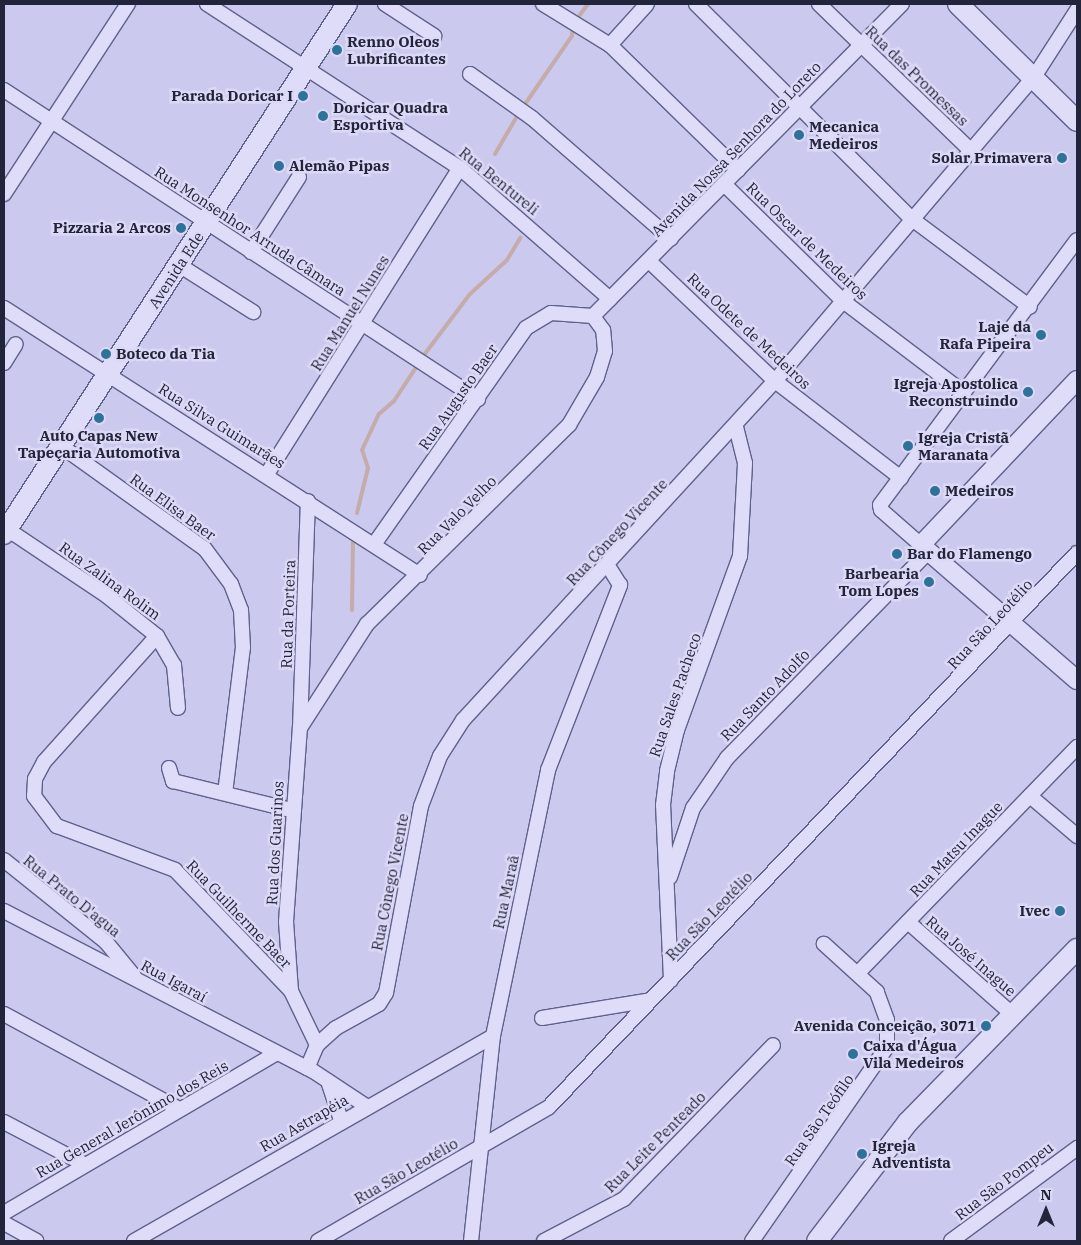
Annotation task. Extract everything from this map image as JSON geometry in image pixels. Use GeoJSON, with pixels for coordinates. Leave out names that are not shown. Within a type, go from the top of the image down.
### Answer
{"type":"FeatureCollection","features":[{"type":"Feature","properties":{"kind":"main road","name":"Avenida Ede"},"geometry":{"type":"LineString","coordinates":[[5,530],[207,223],[347,4]]}},
{"type":"Feature","properties":{"kind":"main road"},"geometry":{"type":"LineString","coordinates":[[958,4],[1077,121]]}},
{"type":"Feature","properties":{"kind":"main road"},"geometry":{"type":"LineString","coordinates":[[817,1241],[908,1122],[1077,949]]}},
{"type":"Feature","properties":{"kind":"street"},"geometry":{"type":"LineString","coordinates":[[4,194],[128,4]]}},
{"type":"Feature","properties":{"kind":"street","name":"Rua Bentureli"},"geometry":{"type":"LineString","coordinates":[[207,4],[460,168],[610,299]]}},
{"type":"Feature","properties":{"kind":"street"},"geometry":{"type":"LineString","coordinates":[[385,4],[434,36]]}},
{"type":"Feature","properties":{"kind":"street"},"geometry":{"type":"LineString","coordinates":[[543,4],[610,45],[738,170]]}},
{"type":"Feature","properties":{"kind":"street"},"geometry":{"type":"LineString","coordinates":[[610,45],[646,4]]}},
{"type":"Feature","properties":{"kind":"street"},"geometry":{"type":"LineString","coordinates":[[696,4],[912,219],[1030,307]]}},
{"type":"Feature","properties":{"kind":"street","name":"Rua das Promessas"},"geometry":{"type":"LineString","coordinates":[[819,4],[970,150]]}},
{"type":"Feature","properties":{"kind":"street","name":"Avenida Nossa Senhora do Loreto"},"geometry":{"type":"LineString","coordinates":[[593,316],[902,4]]}},
{"type":"Feature","properties":{"kind":"street","name":"Rua Cônego Vicente"},"geometry":{"type":"LineString","coordinates":[[317,1045],[336,1028],[379,1004],[386,993],[421,806],[451,736],[736,426],[775,381],[1034,77],[1077,10]]}},
{"type":"Feature","properties":{"kind":"street"},"geometry":{"type":"LineString","coordinates":[[470,74],[532,118],[671,239]]}},
{"type":"Feature","properties":{"kind":"street","name":"Rua Monsenhor Arruda Câmara"},"geometry":{"type":"LineString","coordinates":[[4,90],[478,399]]}},
{"type":"Feature","properties":{"kind":"street","name":"Rua Manuel Nunes"},"geometry":{"type":"LineString","coordinates":[[266,474],[364,323],[460,168]]}},
{"type":"Feature","properties":{"kind":"street"},"geometry":{"type":"LineString","coordinates":[[251,252],[299,177]]}},
{"type":"Feature","properties":{"kind":"street","name":"Rua Oscar de Medeiros"},"geometry":{"type":"LineString","coordinates":[[724,184],[843,301],[964,393]]}},
{"type":"Feature","properties":{"kind":"street"},"geometry":{"type":"LineString","coordinates":[[1077,240],[1030,307],[900,478],[880,508],[1077,680]]}},
{"type":"Feature","properties":{"kind":"street","name":"Rua Odete de Medeiros"},"geometry":{"type":"LineString","coordinates":[[649,260],[775,381],[900,478]]}},
{"type":"Feature","properties":{"kind":"street"},"geometry":{"type":"LineString","coordinates":[[179,265],[253,312]]}},
{"type":"Feature","properties":{"kind":"street","name":"Rua Silva Guimarães"},"geometry":{"type":"LineString","coordinates":[[4,308],[375,543],[420,575]]}},
{"type":"Feature","properties":{"kind":"street","name":"Rua Augusto Baer"},"geometry":{"type":"LineString","coordinates":[[375,543],[478,399],[526,328],[540,317],[562,311],[593,316]]}},
{"type":"Feature","properties":{"kind":"street","name":"Rua Valo Velho"},"geometry":{"type":"LineString","coordinates":[[300,728],[357,637],[569,425],[597,377],[605,351],[603,330],[593,316]]}},
{"type":"Feature","properties":{"kind":"street"},"geometry":{"type":"LineString","coordinates":[[4,363],[16,344]]}},
{"type":"Feature","properties":{"kind":"street"},"geometry":{"type":"LineString","coordinates":[[924,548],[1077,380]]}},
{"type":"Feature","properties":{"kind":"street","name":"Rua Sales Pacheco"},"geometry":{"type":"LineString","coordinates":[[671,980],[664,806],[670,754],[733,580],[744,532],[745,463],[736,426]]}},
{"type":"Feature","properties":{"kind":"street","name":"Rua Elisa Baer"},"geometry":{"type":"LineString","coordinates":[[61,446],[205,549],[235,592],[241,610],[243,647],[225,793]]}},
{"type":"Feature","properties":{"kind":"street","name":"Rua da Porteira"},"geometry":{"type":"LineString","coordinates":[[300,728],[308,501]]}},
{"type":"Feature","properties":{"kind":"street","name":"Rua Zalina Rolim"},"geometry":{"type":"LineString","coordinates":[[5,530],[108,596],[157,636],[174,666],[178,708]]}},
{"type":"Feature","properties":{"kind":"street","name":"Rua Santo Adolfo"},"geometry":{"type":"LineString","coordinates":[[667,888],[693,808],[727,758],[924,548]]}},
{"type":"Feature","properties":{"kind":"street","name":"Rua São Leotélio"},"geometry":{"type":"LineString","coordinates":[[318,1241],[549,1108],[1012,624],[1077,553]]}},
{"type":"Feature","properties":{"kind":"street","name":"Rua Maraã"},"geometry":{"type":"LineString","coordinates":[[472,1241],[492,1036],[548,770],[620,585],[608,566]]}},
{"type":"Feature","properties":{"kind":"street","name":"Rua Guilherme Baer"},"geometry":{"type":"LineString","coordinates":[[157,636],[44,762],[35,779],[34,796],[57,826],[174,870],[291,991],[317,1045]]}},
{"type":"Feature","properties":{"kind":"street","name":"Rua dos Guarinos"},"geometry":{"type":"LineString","coordinates":[[291,991],[286,941],[291,810],[300,728]]}},
{"type":"Feature","properties":{"kind":"street","name":"Rua Matsu Inague"},"geometry":{"type":"LineString","coordinates":[[858,973],[1077,747]]}},
{"type":"Feature","properties":{"kind":"street"},"geometry":{"type":"LineString","coordinates":[[169,768],[173,781],[291,810]]}},
{"type":"Feature","properties":{"kind":"street"},"geometry":{"type":"LineString","coordinates":[[1030,796],[1077,836]]}},
{"type":"Feature","properties":{"kind":"street","name":"Rua Prato D'agua"},"geometry":{"type":"LineString","coordinates":[[4,860],[106,942],[138,980]]}},
{"type":"Feature","properties":{"kind":"street","name":"Rua Igaraí"},"geometry":{"type":"LineString","coordinates":[[4,911],[307,1068],[366,1106]]}},
{"type":"Feature","properties":{"kind":"street","name":"Rua José Inague"},"geometry":{"type":"LineString","coordinates":[[908,922],[1013,1015]]}},
{"type":"Feature","properties":{"kind":"street","name":"Rua São Teófilo"},"geometry":{"type":"LineString","coordinates":[[752,1241],[884,1056],[888,1036],[884,1006],[858,973],[824,944]]}},
{"type":"Feature","properties":{"kind":"street"},"geometry":{"type":"LineString","coordinates":[[542,1018],[651,1000]]}},
{"type":"Feature","properties":{"kind":"street"},"geometry":{"type":"LineString","coordinates":[[4,1014],[179,1110]]}},
{"type":"Feature","properties":{"kind":"street","name":"Rua Astrapéia"},"geometry":{"type":"LineString","coordinates":[[134,1241],[341,1120],[492,1036]]}},
{"type":"Feature","properties":{"kind":"street"},"geometry":{"type":"LineString","coordinates":[[307,1068],[317,1045]]}},
{"type":"Feature","properties":{"kind":"street","name":"Rua Leite Penteado"},"geometry":{"type":"LineString","coordinates":[[548,1241],[624,1199],[773,1045]]}},
{"type":"Feature","properties":{"kind":"street","name":"Rua General Jerônimo dos Reis"},"geometry":{"type":"LineString","coordinates":[[4,1213],[84,1164],[277,1053]]}},
{"type":"Feature","properties":{"kind":"street"},"geometry":{"type":"LineString","coordinates":[[328,1081],[341,1120]]}},
{"type":"Feature","properties":{"kind":"street"},"geometry":{"type":"LineString","coordinates":[[4,1122],[84,1164]]}},
{"type":"Feature","properties":{"kind":"street","name":"Rua São Pompeu"},"geometry":{"type":"LineString","coordinates":[[951,1241],[1077,1148]]}},
{"type":"Feature","properties":{"kind":"street"},"geometry":{"type":"LineString","coordinates":[[4,1223],[36,1241]]}},
{"type":"Feature","properties":{"kind":"waterway"},"geometry":{"type":"LineString","coordinates":[[576,20],[588,4]]}},
{"type":"Feature","properties":{"kind":"waterway"},"geometry":{"type":"LineString","coordinates":[[523,107],[572,36],[573,27]]}},
{"type":"Feature","properties":{"kind":"waterway"},"geometry":{"type":"LineString","coordinates":[[495,154],[519,113]]}},
{"type":"Feature","properties":{"kind":"waterway"},"geometry":{"type":"LineString","coordinates":[[424,355],[470,294],[507,260],[520,238]]}},
{"type":"Feature","properties":{"kind":"waterway"},"geometry":{"type":"LineString","coordinates":[[357,513],[368,468],[362,450],[379,414],[394,401],[417,366]]}},
{"type":"Feature","properties":{"kind":"waterway"},"geometry":{"type":"LineString","coordinates":[[352,610],[353,542]]}},
{"type":"Feature","properties":{"kind":"place","name":"Renno Oleos Lubrificantes"},"geometry":{"type":"Point","coordinates":[337,50]}},
{"type":"Feature","properties":{"kind":"place","name":"Parada Doricar I"},"geometry":{"type":"Point","coordinates":[303,96]}},
{"type":"Feature","properties":{"kind":"place","name":"Doricar Quadra Esportiva"},"geometry":{"type":"Point","coordinates":[323,116]}},
{"type":"Feature","properties":{"kind":"place","name":"Mecanica Medeiros"},"geometry":{"type":"Point","coordinates":[799,135]}},
{"type":"Feature","properties":{"kind":"place","name":"Solar Primavera"},"geometry":{"type":"Point","coordinates":[1062,158]}},
{"type":"Feature","properties":{"kind":"place","name":"Alemão Pipas"},"geometry":{"type":"Point","coordinates":[279,166]}},
{"type":"Feature","properties":{"kind":"place","name":"Pizzaria 2 Arcos"},"geometry":{"type":"Point","coordinates":[181,228]}},
{"type":"Feature","properties":{"kind":"place","name":"Laje da Rafa Pipeira"},"geometry":{"type":"Point","coordinates":[1041,335]}},
{"type":"Feature","properties":{"kind":"place","name":"Boteco da Tia"},"geometry":{"type":"Point","coordinates":[106,354]}},
{"type":"Feature","properties":{"kind":"place","name":"Igreja Apostolica Reconstruindo"},"geometry":{"type":"Point","coordinates":[1028,392]}},
{"type":"Feature","properties":{"kind":"place","name":"Auto Capas New Tapeçaria Automotiva"},"geometry":{"type":"Point","coordinates":[99,418]}},
{"type":"Feature","properties":{"kind":"place","name":"Igreja Cristã Maranata"},"geometry":{"type":"Point","coordinates":[908,446]}},
{"type":"Feature","properties":{"kind":"place","name":"Medeiros"},"geometry":{"type":"Point","coordinates":[935,491]}},
{"type":"Feature","properties":{"kind":"place","name":"Bar do Flamengo"},"geometry":{"type":"Point","coordinates":[897,554]}},
{"type":"Feature","properties":{"kind":"place","name":"Barbearia Tom Lopes"},"geometry":{"type":"Point","coordinates":[929,582]}},
{"type":"Feature","properties":{"kind":"place","name":"Ivec"},"geometry":{"type":"Point","coordinates":[1060,911]}},
{"type":"Feature","properties":{"kind":"place","name":"Avenida Conceição, 3071"},"geometry":{"type":"Point","coordinates":[986,1026]}},
{"type":"Feature","properties":{"kind":"place","name":"Caixa d'Água Vila Medeiros"},"geometry":{"type":"Point","coordinates":[853,1054]}},
{"type":"Feature","properties":{"kind":"place","name":"Igreja Adventista"},"geometry":{"type":"Point","coordinates":[862,1154]}}]}
